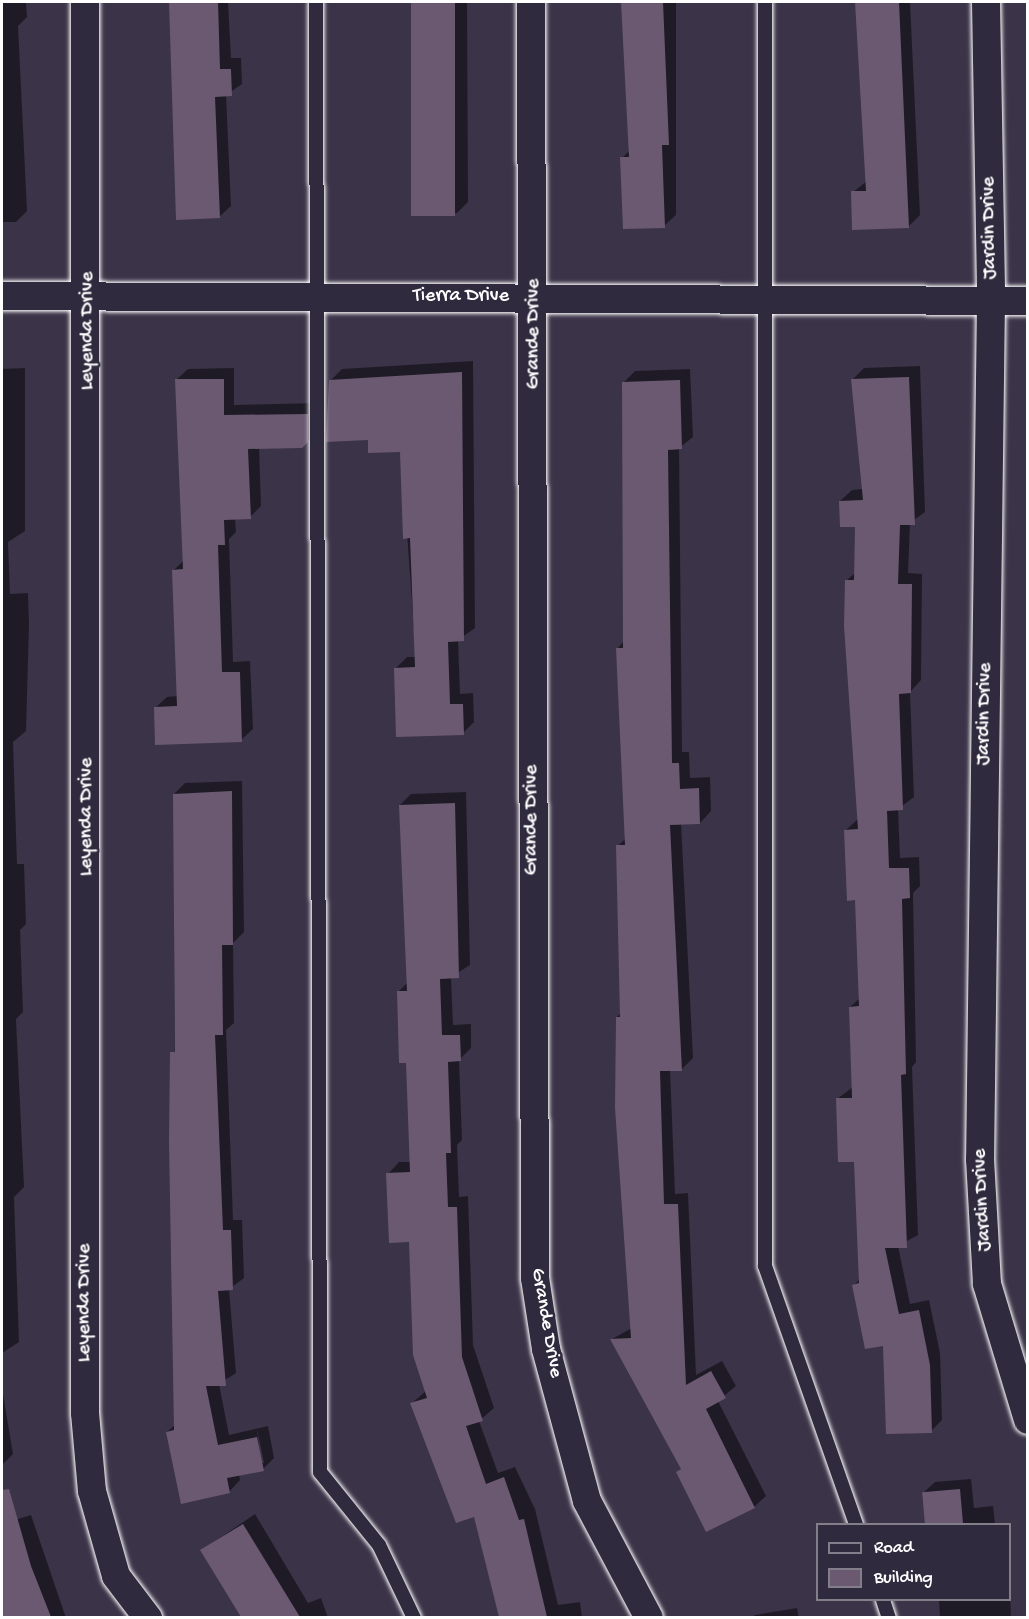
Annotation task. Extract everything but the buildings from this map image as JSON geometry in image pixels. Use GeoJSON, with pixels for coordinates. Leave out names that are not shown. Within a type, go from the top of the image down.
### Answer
{"type":"FeatureCollection","features":[{"type":"Feature","properties":{"kind":"street","name":"Leyenda Drive"},"geometry":{"type":"LineString","coordinates":[[85,2],[88,295],[85,1413],[92,1491],[116,1576],[148,1617]]}},
{"type":"Feature","properties":{"kind":"street","name":"Grande Drive"},"geometry":{"type":"LineString","coordinates":[[531,2],[535,296],[535,1278],[546,1349],[587,1501],[650,1617]]}},
{"type":"Feature","properties":{"kind":"street","name":"Jardin Drive"},"geometry":{"type":"LineString","coordinates":[[986,2],[991,301],[980,1159],[987,1284],[1028,1420]]}},
{"type":"Feature","properties":{"kind":"street","name":"Tierra Drive"},"geometry":{"type":"LineString","coordinates":[[2,296],[535,296],[1028,301]]}},
{"type":"Feature","properties":{"kind":"lane"},"geometry":{"type":"LineString","coordinates":[[316,2],[320,295],[320,1472],[379,1545],[414,1617]]}},
{"type":"Feature","properties":{"kind":"lane"},"geometry":{"type":"LineString","coordinates":[[765,2],[769,298],[765,1266],[856,1523]]}},
{"type":"Feature","properties":{"kind":"lane"},"geometry":{"type":"LineString","coordinates":[[884,1601],[888,1617]]}}]}
